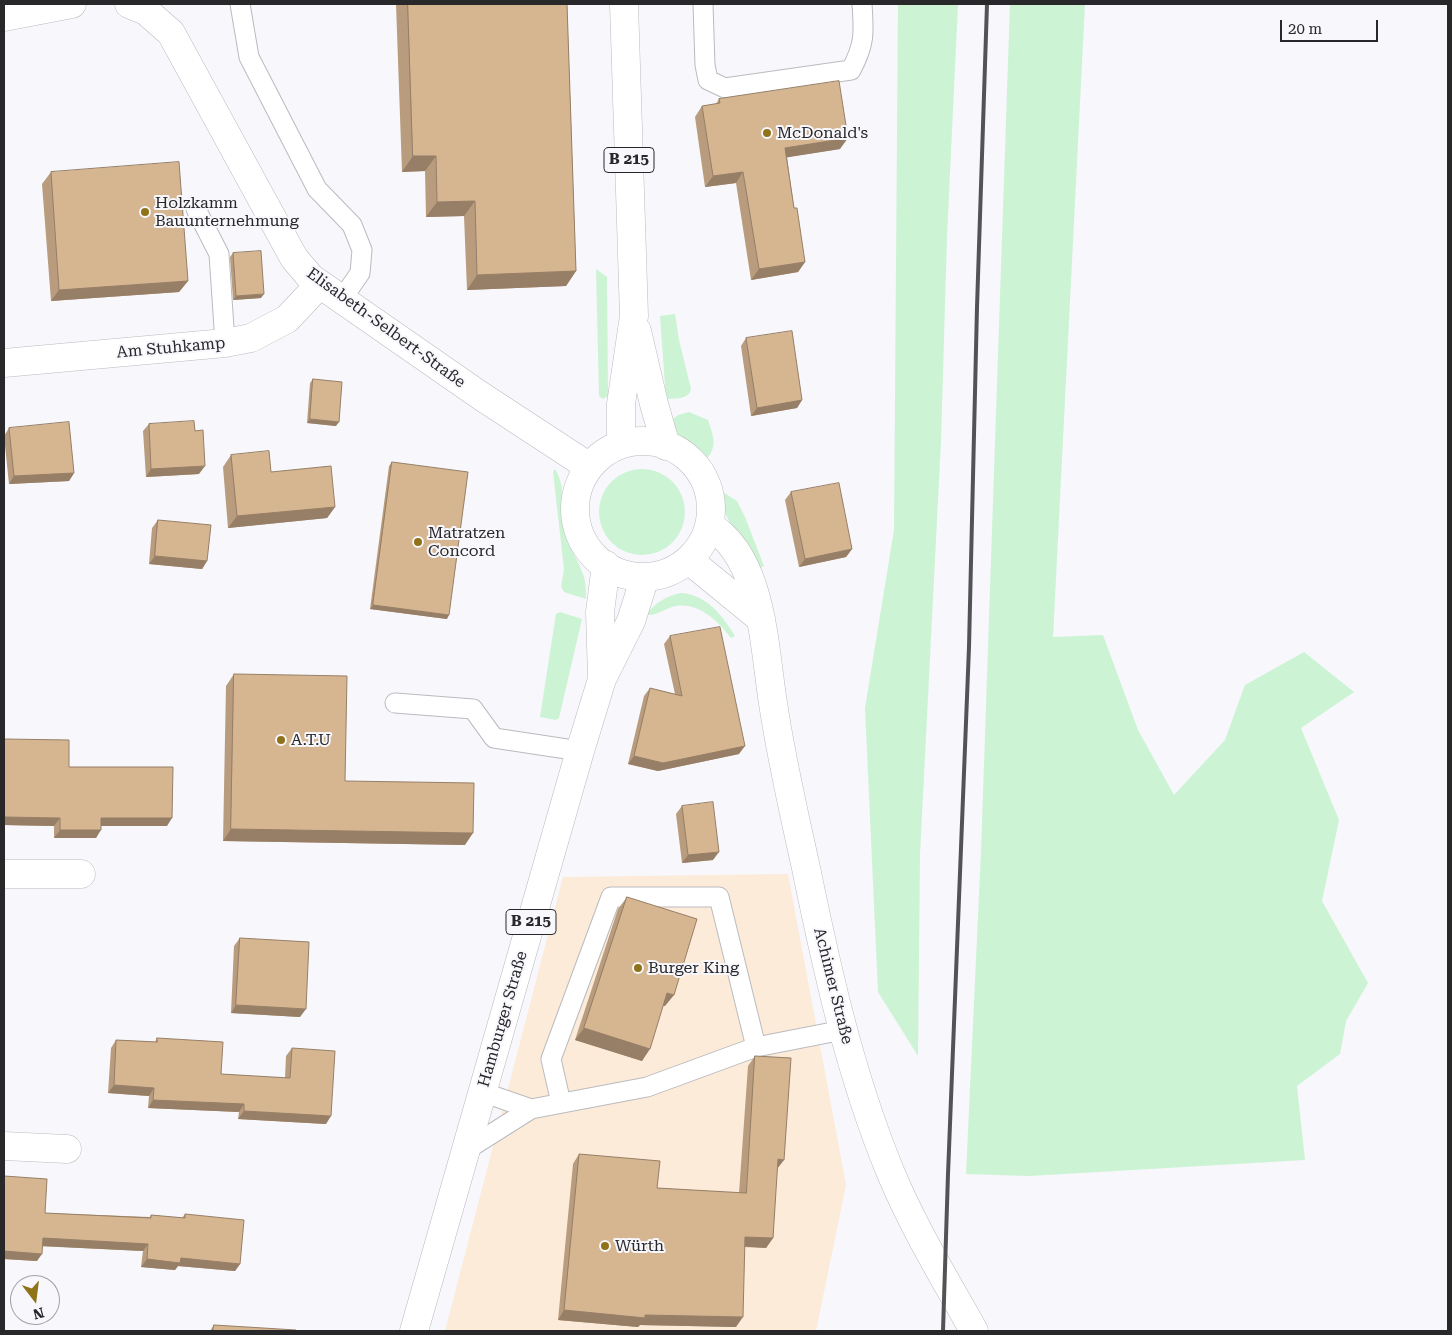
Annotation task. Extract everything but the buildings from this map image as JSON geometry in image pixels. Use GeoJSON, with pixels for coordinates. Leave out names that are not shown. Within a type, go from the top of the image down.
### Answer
{"type":"FeatureCollection","features":[{"type":"Feature","properties":{"kind":"main road"},"geometry":{"type":"LineString","coordinates":[[4,17],[72,4]]}},
{"type":"Feature","properties":{"kind":"main road","name":"Elisabeth-Selbert-Straße"},"geometry":{"type":"LineString","coordinates":[[129,4],[146,11],[171,34],[294,258],[311,278],[481,396],[588,466]]}},
{"type":"Feature","properties":{"kind":"main road","name":"B 215"},"geometry":{"type":"LineString","coordinates":[[621,443],[621,404],[634,316],[624,4]]}},
{"type":"Feature","properties":{"kind":"main road","name":"Am Stuhkamp"},"geometry":{"type":"LineString","coordinates":[[4,363],[225,343],[251,338],[287,320],[319,285]]}},
{"type":"Feature","properties":{"kind":"main road","name":"B 215"},"geometry":{"type":"LineString","coordinates":[[634,316],[654,404],[666,446]]}},
{"type":"Feature","properties":{"kind":"main road"},"geometry":{"type":"LineString","coordinates":[[637,440],[666,446],[680,454],[700,475],[708,498],[710,526],[700,550],[678,570],[661,576],[645,577],[624,573],[606,565],[590,549],[580,532],[575,508],[578,486],[588,466],[605,450],[621,443],[637,440]]}},
{"type":"Feature","properties":{"kind":"main road","name":"Achimer Straße"},"geometry":{"type":"LineString","coordinates":[[710,526],[720,532],[743,561],[755,592],[785,770],[815,913],[843,1030],[863,1099],[903,1201],[974,1331]]}},
{"type":"Feature","properties":{"kind":"main road"},"geometry":{"type":"LineString","coordinates":[[690,561],[761,619]]}},
{"type":"Feature","properties":{"kind":"main road","name":"Hamburger Straße"},"geometry":{"type":"LineString","coordinates":[[602,679],[600,612],[606,565]]}},
{"type":"Feature","properties":{"kind":"main road","name":"Hamburger Straße"},"geometry":{"type":"LineString","coordinates":[[414,1331],[602,679],[631,620],[645,577]]}},
{"type":"Feature","properties":{"kind":"main road"},"geometry":{"type":"LineString","coordinates":[[4,874],[81,874]]}},
{"type":"Feature","properties":{"kind":"main road"},"geometry":{"type":"LineString","coordinates":[[4,1146],[67,1149]]}},
{"type":"Feature","properties":{"kind":"lane"},"geometry":{"type":"LineString","coordinates":[[240,4],[249,57],[317,189],[352,225],[362,250],[360,273],[342,300]]}},
{"type":"Feature","properties":{"kind":"lane"},"geometry":{"type":"LineString","coordinates":[[703,4],[705,65],[708,80],[725,88],[851,70],[859,55],[864,38],[862,4]]}},
{"type":"Feature","properties":{"kind":"lane"},"geometry":{"type":"LineString","coordinates":[[196,209],[219,254],[225,343]]}},
{"type":"Feature","properties":{"kind":"lane"},"geometry":{"type":"LineString","coordinates":[[395,703],[473,709],[494,738],[580,751]]}},
{"type":"Feature","properties":{"kind":"lane"},"geometry":{"type":"LineString","coordinates":[[561,1103],[551,1059],[611,897],[719,897],[756,1047]]}},
{"type":"Feature","properties":{"kind":"lane"},"geometry":{"type":"LineString","coordinates":[[466,1150],[531,1109],[647,1087],[756,1047],[843,1030]]}},
{"type":"Feature","properties":{"kind":"lane"},"geometry":{"type":"LineString","coordinates":[[482,1092],[531,1109]]}},
{"type":"Feature","properties":{"kind":"shaded area"},"geometry":{"type":"Polygon","coordinates":[[[788,874],[846,1185],[816,1331],[445,1331],[563,877],[788,874]]]}},
{"type":"Feature","properties":{"kind":"green space"},"geometry":{"type":"Polygon","coordinates":[[[898,4],[958,4],[947,236],[941,441],[920,854],[918,1056],[878,992],[865,708],[894,530],[898,4]]]}},
{"type":"Feature","properties":{"kind":"green space"},"geometry":{"type":"Polygon","coordinates":[[[1010,4],[1085,4],[1053,637],[1103,635],[1138,730],[1174,795],[1225,740],[1245,685],[1304,652],[1354,692],[1301,728],[1339,820],[1322,901],[1368,983],[1346,1021],[1340,1054],[1297,1086],[1305,1160],[1029,1176],[966,1174],[981,852],[1010,4]]]}},
{"type":"Feature","properties":{"kind":"green space"},"geometry":{"type":"Polygon","coordinates":[[[596,269],[607,277],[608,396],[603,399],[599,396],[596,269]]]}},
{"type":"Feature","properties":{"kind":"green space"},"geometry":{"type":"Polygon","coordinates":[[[675,314],[679,340],[691,389],[690,393],[685,397],[666,399],[660,316],[675,314]]]}},
{"type":"Feature","properties":{"kind":"green space"},"geometry":{"type":"Polygon","coordinates":[[[689,412],[708,420],[710,426],[714,442],[712,451],[705,461],[685,443],[671,420],[678,415],[689,412]]]}},
{"type":"Feature","properties":{"kind":"green space"},"geometry":{"type":"Polygon","coordinates":[[[555,469],[561,483],[564,529],[583,575],[586,585],[586,599],[564,592],[561,587],[564,569],[553,472],[555,469]]]}},
{"type":"Feature","properties":{"kind":"green space"},"geometry":{"type":"Polygon","coordinates":[[[642,469],[658,473],[672,482],[681,496],[685,512],[681,528],[672,542],[658,551],[642,555],[626,551],[612,542],[603,528],[599,512],[603,496],[612,482],[626,473],[642,469]]]}},
{"type":"Feature","properties":{"kind":"green space"},"geometry":{"type":"Polygon","coordinates":[[[718,489],[737,501],[764,566],[759,569],[729,521],[718,489]]]}},
{"type":"Feature","properties":{"kind":"green space"},"geometry":{"type":"Polygon","coordinates":[[[681,593],[699,598],[713,607],[735,636],[731,638],[713,618],[690,606],[672,607],[656,614],[646,615],[661,601],[681,593]]]}},
{"type":"Feature","properties":{"kind":"green space"},"geometry":{"type":"Polygon","coordinates":[[[560,612],[582,619],[559,718],[556,720],[540,717],[556,614],[560,612]]]}},
{"type":"Feature","properties":{"kind":"railway"},"geometry":{"type":"LineString","coordinates":[[943,1331],[969,647],[977,307],[987,4]]}},
{"type":"Feature","properties":{"kind":"place","name":"McDonald's"},"geometry":{"type":"Point","coordinates":[767,133]}},
{"type":"Feature","properties":{"kind":"place","name":"Holzkamm Bauunternehmung"},"geometry":{"type":"Point","coordinates":[145,212]}},
{"type":"Feature","properties":{"kind":"place","name":"Matratzen Concord"},"geometry":{"type":"Point","coordinates":[418,542]}},
{"type":"Feature","properties":{"kind":"place","name":"A.T.U"},"geometry":{"type":"Point","coordinates":[281,740]}},
{"type":"Feature","properties":{"kind":"place","name":"Burger King"},"geometry":{"type":"Point","coordinates":[638,968]}},
{"type":"Feature","properties":{"kind":"place","name":"Würth"},"geometry":{"type":"Point","coordinates":[605,1246]}}]}
